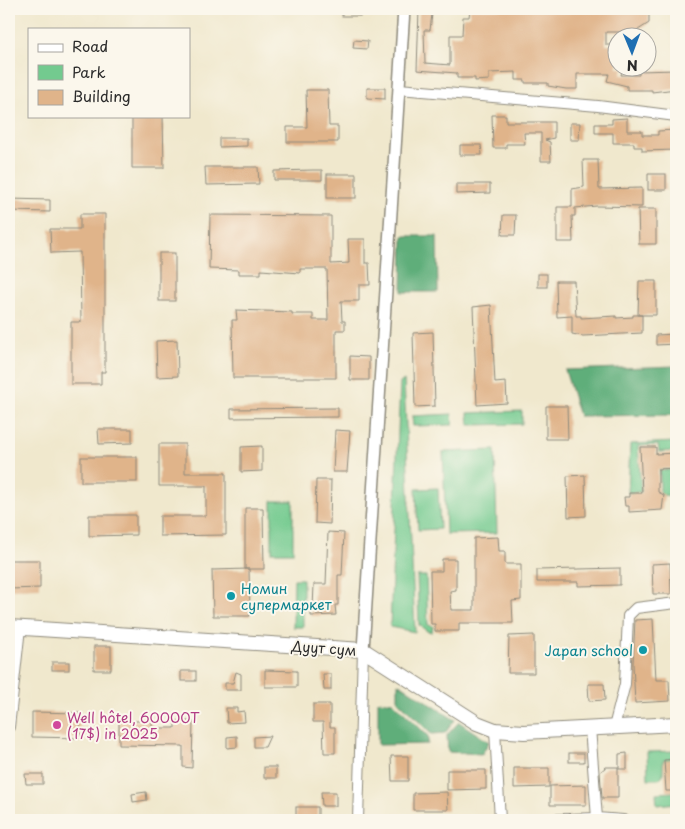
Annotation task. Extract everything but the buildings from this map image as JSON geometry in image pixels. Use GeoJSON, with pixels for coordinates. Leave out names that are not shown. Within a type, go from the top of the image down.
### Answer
{"type":"FeatureCollection","features":[{"type":"Feature","properties":{"kind":"main road","name":"Дуут сум"},"geometry":{"type":"LineString","coordinates":[[14,627],[363,650],[471,720],[495,730],[524,732],[676,724]]}},
{"type":"Feature","properties":{"kind":"street"},"geometry":{"type":"LineString","coordinates":[[358,820],[363,650],[404,9]]}},
{"type":"Feature","properties":{"kind":"street"},"geometry":{"type":"LineString","coordinates":[[399,89],[598,106],[676,116]]}},
{"type":"Feature","properties":{"kind":"street"},"geometry":{"type":"LineString","coordinates":[[614,727],[625,684],[628,616],[636,608],[676,603]]}},
{"type":"Feature","properties":{"kind":"street"},"geometry":{"type":"LineString","coordinates":[[9,727],[14,627]]}},
{"type":"Feature","properties":{"kind":"street"},"geometry":{"type":"LineString","coordinates":[[590,728],[597,818]]}},
{"type":"Feature","properties":{"kind":"street"},"geometry":{"type":"LineString","coordinates":[[495,730],[500,820]]}},
{"type":"Feature","properties":{"kind":"street"},"geometry":{"type":"LineString","coordinates":[[539,820],[597,818],[623,820]]}},
{"type":"Feature","properties":{"kind":"green space"},"geometry":{"type":"Polygon","coordinates":[[[403,236],[437,236],[438,292],[402,292],[403,236]]]}},
{"type":"Feature","properties":{"kind":"green space"},"geometry":{"type":"Polygon","coordinates":[[[676,366],[676,415],[579,416],[565,370],[676,366]]]}},
{"type":"Feature","properties":{"kind":"green space"},"geometry":{"type":"Polygon","coordinates":[[[404,380],[415,632],[390,627],[400,383],[404,380]]]}},
{"type":"Feature","properties":{"kind":"green space"},"geometry":{"type":"Polygon","coordinates":[[[522,411],[522,424],[469,425],[468,413],[522,411]]]}},
{"type":"Feature","properties":{"kind":"green space"},"geometry":{"type":"Polygon","coordinates":[[[452,414],[453,425],[413,426],[412,416],[452,414]]]}},
{"type":"Feature","properties":{"kind":"green space"},"geometry":{"type":"Polygon","coordinates":[[[676,442],[676,451],[659,452],[658,445],[638,446],[641,492],[628,493],[630,444],[676,442]]]}},
{"type":"Feature","properties":{"kind":"green space"},"geometry":{"type":"Polygon","coordinates":[[[495,450],[497,533],[446,534],[443,452],[495,450]]]}},
{"type":"Feature","properties":{"kind":"green space"},"geometry":{"type":"Polygon","coordinates":[[[660,470],[676,470],[676,496],[662,495],[660,491],[660,470]]]}},
{"type":"Feature","properties":{"kind":"green space"},"geometry":{"type":"Polygon","coordinates":[[[438,488],[440,529],[418,530],[416,489],[438,488]]]}},
{"type":"Feature","properties":{"kind":"green space"},"geometry":{"type":"Polygon","coordinates":[[[272,501],[293,501],[293,552],[272,552],[272,501]]]}},
{"type":"Feature","properties":{"kind":"green space"},"geometry":{"type":"Polygon","coordinates":[[[417,576],[426,576],[428,625],[433,626],[432,632],[419,625],[417,576]]]}},
{"type":"Feature","properties":{"kind":"green space"},"geometry":{"type":"Polygon","coordinates":[[[294,579],[303,579],[303,627],[293,627],[294,579]]]}},
{"type":"Feature","properties":{"kind":"green space"},"geometry":{"type":"Polygon","coordinates":[[[398,683],[455,720],[445,733],[431,734],[398,701],[398,683]]]}},
{"type":"Feature","properties":{"kind":"green space"},"geometry":{"type":"Polygon","coordinates":[[[378,701],[393,702],[428,736],[428,744],[378,745],[378,701]]]}},
{"type":"Feature","properties":{"kind":"green space"},"geometry":{"type":"Polygon","coordinates":[[[459,722],[489,742],[482,754],[448,752],[447,735],[459,722]]]}},
{"type":"Feature","properties":{"kind":"green space"},"geometry":{"type":"Polygon","coordinates":[[[676,751],[676,758],[663,760],[663,775],[659,779],[648,779],[647,752],[676,751]]]}},
{"type":"Feature","properties":{"kind":"green space"},"geometry":{"type":"Polygon","coordinates":[[[676,792],[676,803],[657,805],[656,793],[676,792]]]}},
{"type":"Feature","properties":{"kind":"place","name":"Номин супермаркет"},"geometry":{"type":"Point","coordinates":[231,596]}},
{"type":"Feature","properties":{"kind":"place","name":"Japan school"},"geometry":{"type":"Point","coordinates":[643,650]}},
{"type":"Feature","properties":{"kind":"place","name":"Well hôtel, 60000T (17$) in 2025"},"geometry":{"type":"Point","coordinates":[57,725]}}]}
